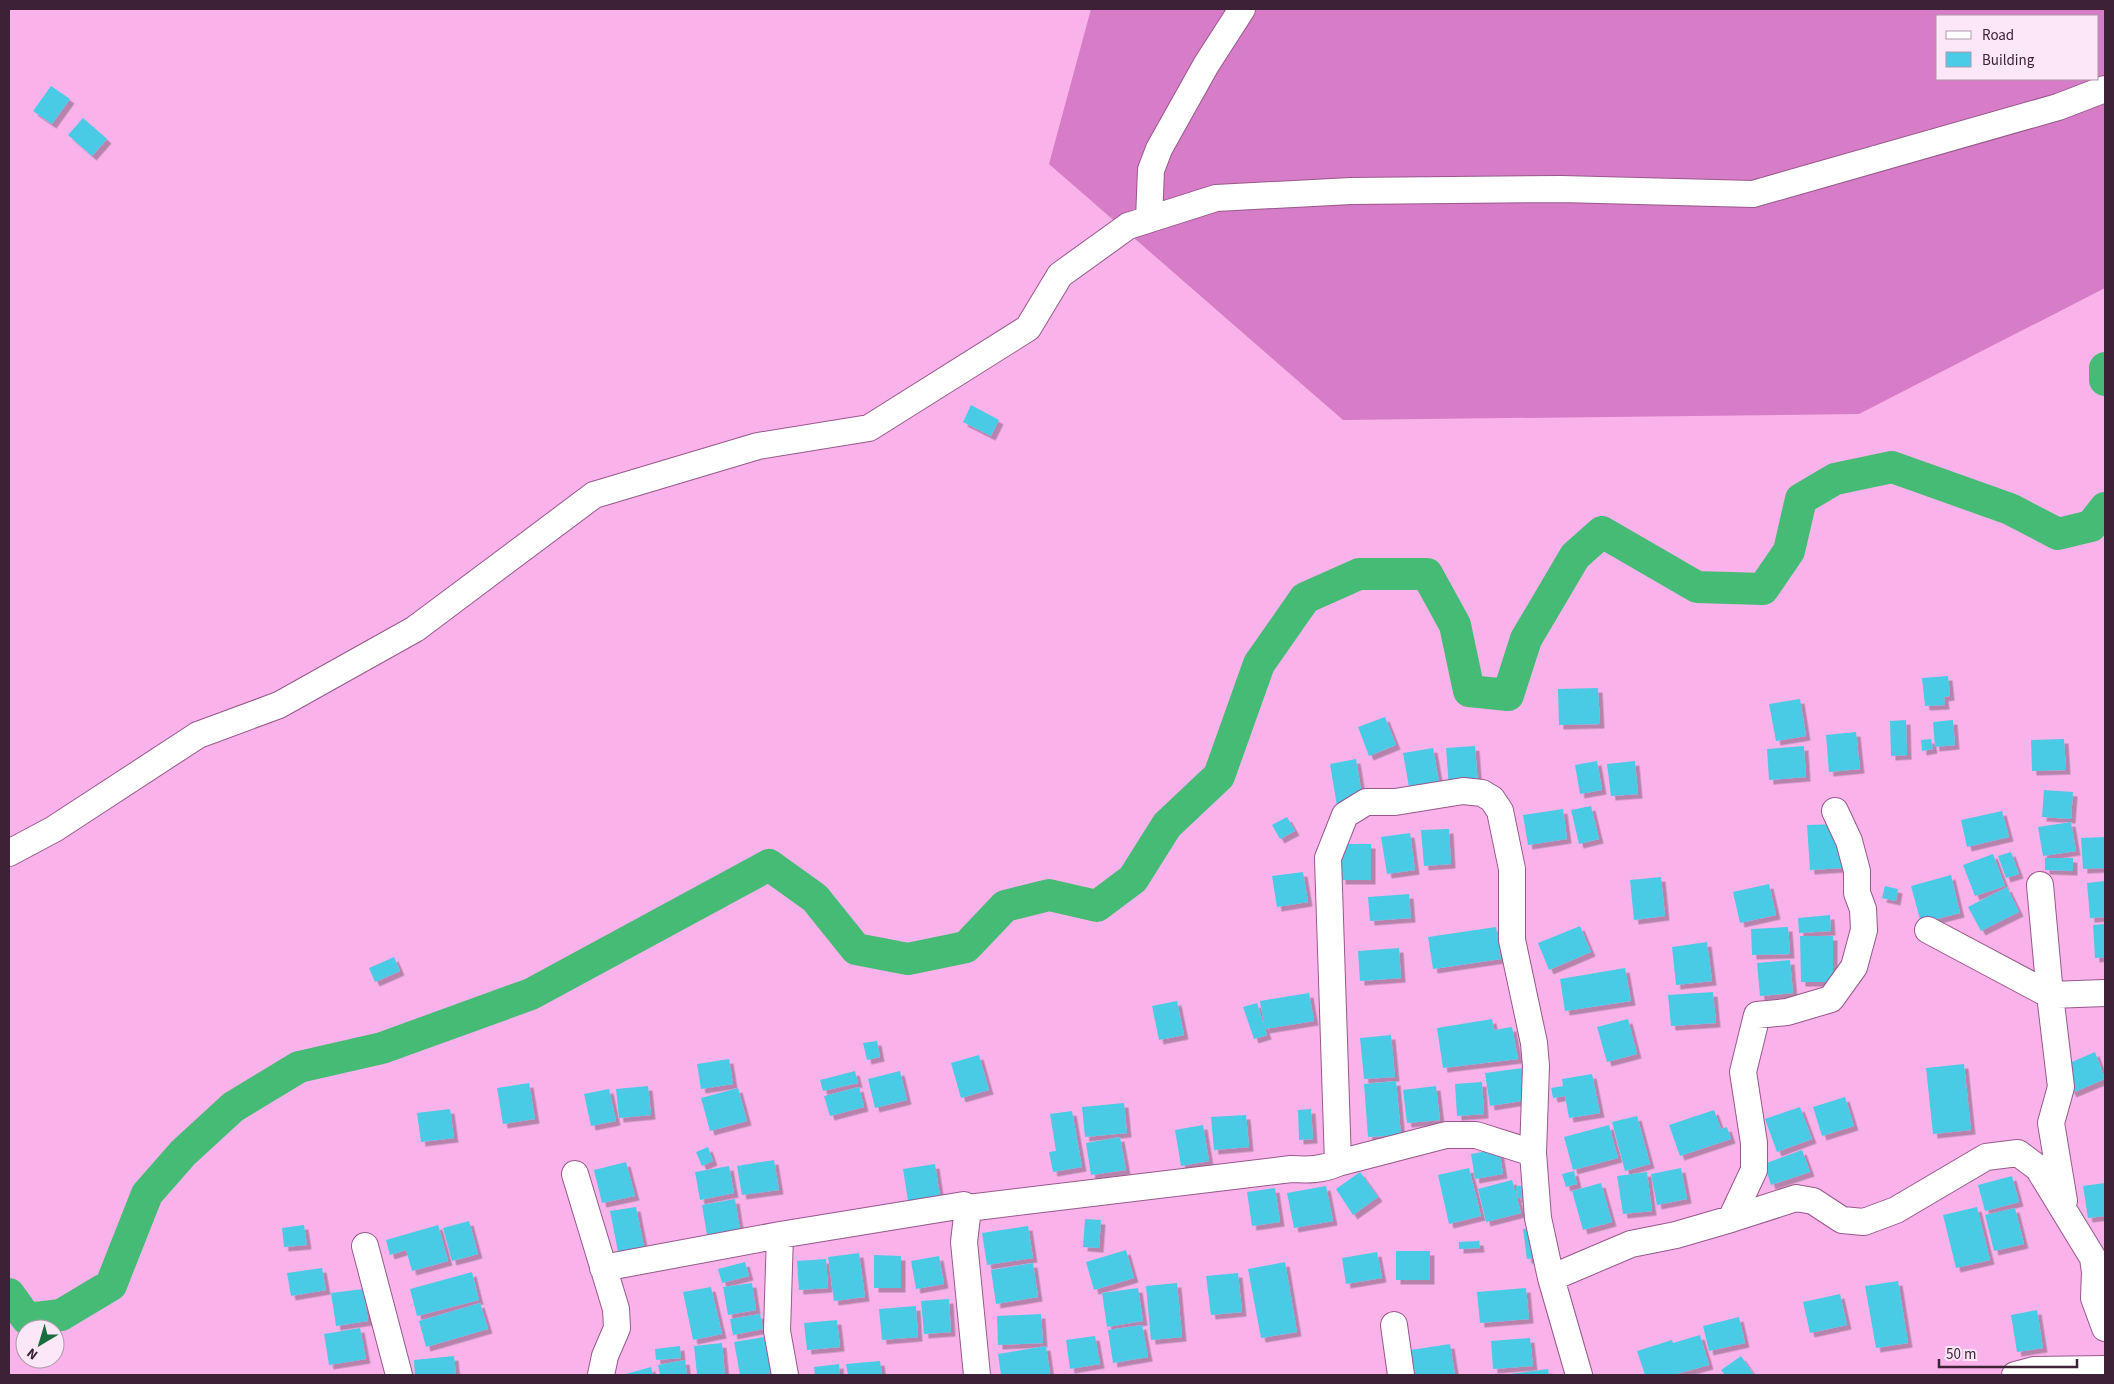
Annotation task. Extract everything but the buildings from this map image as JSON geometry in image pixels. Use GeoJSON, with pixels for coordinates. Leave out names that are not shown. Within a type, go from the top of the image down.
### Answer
{"type":"FeatureCollection","features":[{"type":"Feature","properties":{"kind":"street"},"geometry":{"type":"LineString","coordinates":[[1149,219],[1151,170],[1159,149],[1206,64],[1242,9]]}},
{"type":"Feature","properties":{"kind":"street"},"geometry":{"type":"LineString","coordinates":[[9,853],[54,829],[198,735],[279,705],[415,629],[594,495],[758,446],[869,428],[1028,328],[1060,275],[1128,226],[1216,198],[1341,191],[1561,189],[1753,194],[2058,106],[2105,89]]}},
{"type":"Feature","properties":{"kind":"street"},"geometry":{"type":"LineString","coordinates":[[1338,1163],[1328,858],[1346,815],[1366,802],[1395,802],[1463,791],[1482,793],[1492,799],[1500,811],[1512,869],[1512,940],[1534,1043],[1536,1066],[1533,1153],[1538,1218],[1551,1278],[1579,1375]]}},
{"type":"Feature","properties":{"kind":"street"},"geometry":{"type":"LineString","coordinates":[[1731,1219],[1754,1170],[1754,1143],[1743,1072],[1757,1014],[1787,1012],[1831,1000],[1854,968],[1864,930],[1863,909],[1857,893],[1857,872],[1850,841],[1836,811]]}},
{"type":"Feature","properties":{"kind":"street"},"geometry":{"type":"LineString","coordinates":[[2040,885],[2061,1087],[2051,1123],[2066,1214]]}},
{"type":"Feature","properties":{"kind":"street"},"geometry":{"type":"LineString","coordinates":[[1928,930],[2050,995],[2105,993]]}},
{"type":"Feature","properties":{"kind":"street"},"geometry":{"type":"LineString","coordinates":[[1551,1278],[1631,1244],[1676,1235],[1796,1198],[1813,1201],[1842,1220],[1864,1222],[1896,1210],[1986,1157],[2018,1153],[2051,1123]]}},
{"type":"Feature","properties":{"kind":"street"},"geometry":{"type":"LineString","coordinates":[[603,1268],[780,1235],[964,1205],[968,1208],[1292,1169],[1325,1169],[1338,1163],[1446,1135],[1476,1135],[1533,1153]]}},
{"type":"Feature","properties":{"kind":"street"},"geometry":{"type":"LineString","coordinates":[[2018,1153],[2038,1168],[2093,1258],[2095,1272],[2094,1298],[2105,1328]]}},
{"type":"Feature","properties":{"kind":"street"},"geometry":{"type":"LineString","coordinates":[[576,1174],[616,1309],[617,1328],[605,1356],[601,1375]]}},
{"type":"Feature","properties":{"kind":"street"},"geometry":{"type":"LineString","coordinates":[[968,1208],[964,1242],[977,1375]]}},
{"type":"Feature","properties":{"kind":"street"},"geometry":{"type":"LineString","coordinates":[[780,1235],[777,1331],[785,1375]]}},
{"type":"Feature","properties":{"kind":"street"},"geometry":{"type":"LineString","coordinates":[[365,1246],[399,1375]]}},
{"type":"Feature","properties":{"kind":"street"},"geometry":{"type":"LineString","coordinates":[[1394,1325],[1400,1375]]}},
{"type":"Feature","properties":{"kind":"street"},"geometry":{"type":"LineString","coordinates":[[2015,1375],[2034,1370],[2105,1369]]}},
{"type":"Feature","properties":{"kind":"shaded area"},"geometry":{"type":"Polygon","coordinates":[[[1091,9],[2105,9],[2105,288],[1859,414],[1343,420],[1049,164],[1091,9]]]}},
{"type":"Feature","properties":{"kind":"waterway"},"geometry":{"type":"LineString","coordinates":[[2105,368],[2105,380]]}},
{"type":"Feature","properties":{"kind":"waterway"},"geometry":{"type":"LineString","coordinates":[[9,1294],[27,1319],[61,1315],[111,1285],[147,1194],[183,1153],[233,1107],[299,1067],[382,1048],[531,994],[769,865],[815,898],[856,949],[908,959],[966,947],[1005,906],[1049,895],[1097,906],[1133,879],[1167,825],[1219,776],[1259,664],[1305,598],[1359,574],[1427,574],[1455,625],[1469,691],[1508,695],[1526,639],[1575,556],[1602,532],[1697,587],[1763,589],[1789,551],[1801,499],[1835,479],[1892,467],[2010,509],[2058,534],[2091,526],[2105,508]]}}]}
